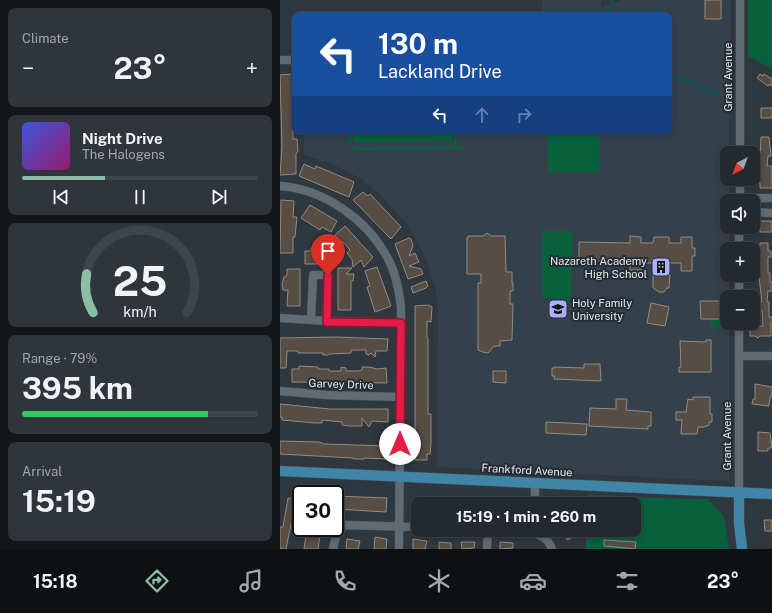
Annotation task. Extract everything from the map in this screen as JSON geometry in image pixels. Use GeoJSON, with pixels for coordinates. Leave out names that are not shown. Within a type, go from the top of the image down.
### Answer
{"type":"FeatureCollection","features":[{"type":"Feature","properties":{"kind":"main road","name":"Frankford Avenue"},"geometry":{"type":"LineString","coordinates":[[280,471],[772,494]]}},
{"type":"Feature","properties":{"kind":"main road","name":"Grant Avenue"},"geometry":{"type":"LineString","coordinates":[[739,492],[739,523],[742,549]]}},
{"type":"Feature","properties":{"kind":"street","name":"Grant Avenue"},"geometry":{"type":"LineString","coordinates":[[740,0],[740,146]]}},
{"type":"Feature","properties":{"kind":"street"},"geometry":{"type":"LineString","coordinates":[[280,60],[292,60]]}},
{"type":"Feature","properties":{"kind":"street"},"geometry":{"type":"LineString","coordinates":[[280,186],[312,193],[337,204],[358,221],[373,237],[389,259],[396,282],[401,307],[399,549]]}},
{"type":"Feature","properties":{"kind":"street"},"geometry":{"type":"LineString","coordinates":[[760,198],[772,198]]}},
{"type":"Feature","properties":{"kind":"street"},"geometry":{"type":"LineString","coordinates":[[760,212],[772,213]]}},
{"type":"Feature","properties":{"kind":"street"},"geometry":{"type":"LineString","coordinates":[[311,320],[313,275],[328,275],[327,322]]}},
{"type":"Feature","properties":{"kind":"street"},"geometry":{"type":"LineString","coordinates":[[280,318],[327,322],[401,323]]}},
{"type":"Feature","properties":{"kind":"street","name":"Grant Avenue"},"geometry":{"type":"LineString","coordinates":[[739,330],[739,492]]}},
{"type":"Feature","properties":{"kind":"street"},"geometry":{"type":"LineString","coordinates":[[739,356],[772,356]]}},
{"type":"Feature","properties":{"kind":"street","name":"Garvey Drive"},"geometry":{"type":"LineString","coordinates":[[280,391],[326,395],[400,396]]}},
{"type":"Feature","properties":{"kind":"street"},"geometry":{"type":"LineString","coordinates":[[535,483],[535,497]]}},
{"type":"Feature","properties":{"kind":"street"},"geometry":{"type":"LineString","coordinates":[[333,549],[335,537],[340,528],[345,525],[411,527]]}},
{"type":"Feature","properties":{"kind":"street"},"geometry":{"type":"LineString","coordinates":[[487,537],[487,549]]}},
{"type":"Feature","properties":{"kind":"street"},"geometry":{"type":"LineString","coordinates":[[544,537],[547,539],[552,549]]}},
{"type":"Feature","properties":{"kind":"shaded area","name":"Holy Family University"},"geometry":{"type":"Polygon","coordinates":[[[542,0],[601,0],[601,7],[622,0],[731,0],[729,146],[720,146],[720,186],[729,186],[729,194],[720,194],[720,234],[730,234],[730,242],[720,242],[720,282],[730,282],[729,290],[720,290],[720,330],[729,330],[729,481],[437,467],[438,313],[435,288],[426,259],[405,222],[380,194],[361,179],[344,170],[327,162],[304,155],[304,134],[672,134],[672,12],[542,12],[542,0]]]}},
{"type":"Feature","properties":{"kind":"green space"},"geometry":{"type":"Polygon","coordinates":[[[748,0],[772,0],[772,69],[748,56],[748,0]]]}},
{"type":"Feature","properties":{"kind":"green space"},"geometry":{"type":"Polygon","coordinates":[[[349,134],[351,134],[352,144],[354,147],[360,148],[450,147],[455,143],[455,134],[457,134],[457,142],[455,146],[461,147],[461,149],[355,150],[350,145],[349,134]]]}},
{"type":"Feature","properties":{"kind":"green space"},"geometry":{"type":"Polygon","coordinates":[[[354,134],[452,134],[452,141],[354,142],[354,134]]]}},
{"type":"Feature","properties":{"kind":"green space"},"geometry":{"type":"Polygon","coordinates":[[[547,134],[599,134],[600,172],[548,172],[547,134]]]}},
{"type":"Feature","properties":{"kind":"green space"},"geometry":{"type":"Polygon","coordinates":[[[542,231],[572,231],[571,300],[542,298],[542,231]]]}},
{"type":"Feature","properties":{"kind":"green space"},"geometry":{"type":"Polygon","coordinates":[[[711,319],[720,319],[720,328],[711,328],[711,319]]]}},
{"type":"Feature","properties":{"kind":"green space"},"geometry":{"type":"Polygon","coordinates":[[[588,494],[634,497],[588,497],[588,494]]]}},
{"type":"Feature","properties":{"kind":"green space"},"geometry":{"type":"Polygon","coordinates":[[[641,497],[708,499],[724,516],[729,549],[586,549],[586,537],[641,537],[641,497]]]}},
{"type":"Feature","properties":{"kind":"building"},"geometry":{"type":"Polygon","coordinates":[[[705,0],[721,0],[721,19],[705,19],[705,0]]]}},
{"type":"Feature","properties":{"kind":"building"},"geometry":{"type":"Polygon","coordinates":[[[292,74],[292,134],[293,139],[297,139],[298,151],[296,154],[296,174],[280,175],[282,147],[280,75],[292,74]]]}},
{"type":"Feature","properties":{"kind":"building"},"geometry":{"type":"Polygon","coordinates":[[[760,74],[763,76],[764,74],[772,79],[772,86],[769,84],[768,86],[757,78],[760,74]]]}},
{"type":"Feature","properties":{"kind":"building"},"geometry":{"type":"Polygon","coordinates":[[[761,108],[772,108],[772,118],[761,118],[761,108]]]}},
{"type":"Feature","properties":{"kind":"building"},"geometry":{"type":"Polygon","coordinates":[[[761,137],[769,137],[771,156],[768,156],[767,166],[772,166],[772,188],[760,188],[761,137]]]}},
{"type":"Feature","properties":{"kind":"building"},"geometry":{"type":"Polygon","coordinates":[[[304,164],[315,169],[316,166],[354,182],[349,197],[299,176],[304,164]]]}},
{"type":"Feature","properties":{"kind":"building"},"geometry":{"type":"Polygon","coordinates":[[[363,192],[368,196],[370,194],[401,227],[391,239],[353,200],[363,192]]]}},
{"type":"Feature","properties":{"kind":"building"},"geometry":{"type":"Polygon","coordinates":[[[281,200],[294,201],[293,217],[297,217],[295,237],[293,237],[293,253],[280,253],[281,200]]]}},
{"type":"Feature","properties":{"kind":"building"},"geometry":{"type":"Polygon","coordinates":[[[310,205],[337,221],[331,232],[322,227],[320,230],[301,218],[310,205]]]}},
{"type":"Feature","properties":{"kind":"building"},"geometry":{"type":"Polygon","coordinates":[[[760,221],[772,221],[772,232],[760,232],[760,221]]]}},
{"type":"Feature","properties":{"kind":"building"},"geometry":{"type":"Polygon","coordinates":[[[345,226],[373,257],[364,267],[361,260],[353,267],[352,259],[347,253],[350,250],[343,242],[341,244],[335,235],[345,226]]]}},
{"type":"Feature","properties":{"kind":"building"},"geometry":{"type":"Polygon","coordinates":[[[487,233],[491,236],[505,236],[506,272],[512,272],[513,283],[513,291],[510,291],[510,304],[513,304],[512,340],[500,341],[500,346],[494,346],[488,353],[478,350],[478,283],[481,283],[481,274],[467,274],[467,238],[468,236],[483,236],[487,233]]]}},
{"type":"Feature","properties":{"kind":"building","name":"Nazareth Academy High School"},"geometry":{"type":"Polygon","coordinates":[[[630,236],[641,237],[641,243],[653,243],[654,237],[669,237],[669,243],[681,243],[681,237],[692,237],[692,248],[695,248],[695,256],[692,256],[692,271],[681,271],[681,263],[668,263],[668,274],[670,274],[669,288],[667,288],[664,292],[659,292],[653,288],[653,263],[641,263],[641,270],[630,270],[630,261],[579,261],[579,242],[630,243],[630,236]]]}},
{"type":"Feature","properties":{"kind":"building"},"geometry":{"type":"Polygon","coordinates":[[[409,238],[411,239],[413,246],[409,256],[415,253],[419,262],[409,266],[421,269],[423,274],[408,279],[395,244],[409,238]]]}},
{"type":"Feature","properties":{"kind":"building"},"geometry":{"type":"Polygon","coordinates":[[[760,243],[768,243],[768,251],[771,251],[771,257],[768,257],[768,273],[770,273],[770,282],[772,282],[772,291],[768,291],[767,302],[769,302],[769,317],[772,317],[771,336],[760,336],[758,338],[755,336],[750,336],[750,330],[760,330],[760,326],[763,326],[762,310],[760,310],[760,302],[762,302],[760,282],[760,243]]]}},
{"type":"Feature","properties":{"kind":"building"},"geometry":{"type":"Polygon","coordinates":[[[311,248],[321,248],[321,251],[332,251],[332,264],[305,264],[305,251],[311,251],[311,248]]]}},
{"type":"Feature","properties":{"kind":"building"},"geometry":{"type":"Polygon","coordinates":[[[377,267],[391,306],[375,312],[367,287],[370,286],[365,271],[377,267]]]}},
{"type":"Feature","properties":{"kind":"building"},"geometry":{"type":"Polygon","coordinates":[[[338,268],[352,268],[346,274],[354,274],[353,281],[351,281],[351,310],[338,310],[338,268]]]}},
{"type":"Feature","properties":{"kind":"building"},"geometry":{"type":"Polygon","coordinates":[[[287,269],[300,269],[300,306],[287,306],[288,290],[283,290],[282,284],[284,277],[287,275],[287,269]]]}},
{"type":"Feature","properties":{"kind":"building"},"geometry":{"type":"Polygon","coordinates":[[[426,281],[428,286],[426,288],[413,293],[411,287],[426,281]]]}},
{"type":"Feature","properties":{"kind":"building"},"geometry":{"type":"Polygon","coordinates":[[[700,301],[720,301],[720,319],[701,319],[700,301]]]}},
{"type":"Feature","properties":{"kind":"building"},"geometry":{"type":"Polygon","coordinates":[[[651,303],[669,307],[665,326],[647,323],[651,303]]]}},
{"type":"Feature","properties":{"kind":"building"},"geometry":{"type":"Polygon","coordinates":[[[428,305],[432,307],[431,322],[427,321],[428,414],[431,414],[431,444],[430,454],[427,454],[427,460],[415,460],[415,306],[428,305]]]}},
{"type":"Feature","properties":{"kind":"building"},"geometry":{"type":"Polygon","coordinates":[[[336,337],[388,339],[387,351],[376,351],[375,357],[371,353],[369,355],[366,354],[366,350],[351,350],[351,353],[328,355],[323,355],[323,353],[298,353],[298,351],[287,351],[286,368],[280,368],[280,338],[336,337]]]}},
{"type":"Feature","properties":{"kind":"building"},"geometry":{"type":"Polygon","coordinates":[[[706,340],[711,340],[711,372],[679,372],[679,367],[681,367],[680,341],[706,342],[706,340]]]}},
{"type":"Feature","properties":{"kind":"building"},"geometry":{"type":"Polygon","coordinates":[[[584,364],[600,364],[601,381],[554,379],[555,376],[552,376],[552,368],[554,367],[584,368],[584,364]]]}},
{"type":"Feature","properties":{"kind":"building"},"geometry":{"type":"Polygon","coordinates":[[[299,366],[318,367],[318,369],[329,369],[329,371],[341,371],[341,367],[346,368],[346,371],[362,370],[362,367],[377,369],[386,368],[387,383],[292,382],[292,369],[299,369],[299,366]]]}},
{"type":"Feature","properties":{"kind":"building"},"geometry":{"type":"Polygon","coordinates":[[[493,371],[506,371],[506,383],[493,382],[493,371]]]}},
{"type":"Feature","properties":{"kind":"building"},"geometry":{"type":"Polygon","coordinates":[[[755,384],[772,387],[772,397],[770,397],[769,406],[752,404],[753,399],[755,399],[755,384]]]}},
{"type":"Feature","properties":{"kind":"building"},"geometry":{"type":"Polygon","coordinates":[[[693,397],[710,397],[710,414],[712,414],[712,422],[709,422],[709,425],[704,427],[698,427],[697,434],[681,434],[682,420],[676,420],[676,412],[686,412],[688,399],[693,400],[693,397]]]}},
{"type":"Feature","properties":{"kind":"building"},"geometry":{"type":"Polygon","coordinates":[[[616,399],[627,399],[626,410],[651,412],[651,426],[648,426],[648,429],[589,426],[590,408],[616,409],[616,399]]]}},
{"type":"Feature","properties":{"kind":"building"},"geometry":{"type":"Polygon","coordinates":[[[280,404],[330,409],[388,409],[388,422],[372,421],[369,427],[362,418],[362,426],[348,426],[342,425],[342,422],[322,420],[322,423],[315,423],[282,420],[282,417],[280,417],[280,404]]]}},
{"type":"Feature","properties":{"kind":"building"},"geometry":{"type":"Polygon","coordinates":[[[546,422],[587,424],[586,435],[546,433],[546,422]]]}},
{"type":"Feature","properties":{"kind":"building"},"geometry":{"type":"Polygon","coordinates":[[[758,432],[770,433],[772,448],[768,448],[768,451],[758,451],[758,432]]]}},
{"type":"Feature","properties":{"kind":"building"},"geometry":{"type":"Polygon","coordinates":[[[280,441],[388,446],[387,459],[353,459],[280,454],[280,441]]]}},
{"type":"Feature","properties":{"kind":"building"},"geometry":{"type":"Polygon","coordinates":[[[344,496],[387,498],[386,512],[344,510],[344,496]]]}},
{"type":"Feature","properties":{"kind":"building"},"geometry":{"type":"Polygon","coordinates":[[[288,498],[292,498],[292,519],[286,549],[280,549],[280,527],[283,527],[288,498]]]}},
{"type":"Feature","properties":{"kind":"building"},"geometry":{"type":"Polygon","coordinates":[[[764,520],[772,520],[772,531],[765,531],[764,520]]]}},
{"type":"Feature","properties":{"kind":"building"},"geometry":{"type":"Polygon","coordinates":[[[306,537],[320,537],[318,549],[304,549],[306,537]]]}},
{"type":"Feature","properties":{"kind":"building"},"geometry":{"type":"Polygon","coordinates":[[[375,537],[387,539],[386,549],[374,549],[375,537]]]}},
{"type":"Feature","properties":{"kind":"building"},"geometry":{"type":"Polygon","coordinates":[[[566,537],[573,537],[567,540],[566,537]]]}},
{"type":"Feature","properties":{"kind":"building"},"geometry":{"type":"Polygon","coordinates":[[[347,539],[360,541],[358,549],[346,549],[347,539]]]}},
{"type":"Feature","properties":{"kind":"building"},"geometry":{"type":"Polygon","coordinates":[[[413,539],[427,541],[425,549],[413,549],[413,539]]]}},
{"type":"Feature","properties":{"kind":"building"},"geometry":{"type":"Polygon","coordinates":[[[604,540],[636,542],[635,549],[604,546],[604,540]]]}},
{"type":"Feature","properties":{"kind":"building"},"geometry":{"type":"Polygon","coordinates":[[[439,542],[451,543],[451,549],[439,549],[439,542]]]}},
{"type":"Feature","properties":{"kind":"building"},"geometry":{"type":"Polygon","coordinates":[[[461,542],[475,542],[474,548],[462,549],[461,542]]]}},
{"type":"Feature","properties":{"kind":"building"},"geometry":{"type":"Polygon","coordinates":[[[500,542],[513,543],[513,548],[500,549],[500,542]]]}},
{"type":"Feature","properties":{"kind":"waterway"},"geometry":{"type":"LineString","coordinates":[[610,12],[612,0]]}},
{"type":"Feature","properties":{"kind":"waterway"},"geometry":{"type":"LineString","coordinates":[[672,78],[689,81],[717,95]]}},
{"type":"Feature","properties":{"kind":"place","name":"Nazareth Academy High School"},"geometry":{"type":"Point","coordinates":[661,267]}},
{"type":"Feature","properties":{"kind":"place","name":"Holy Family University"},"geometry":{"type":"Point","coordinates":[558,309]}},
{"type":"Feature","properties":{"kind":"route"},"geometry":{"type":"LineString","coordinates":[[328,275],[327,322],[401,323],[400,444]]}}]}
